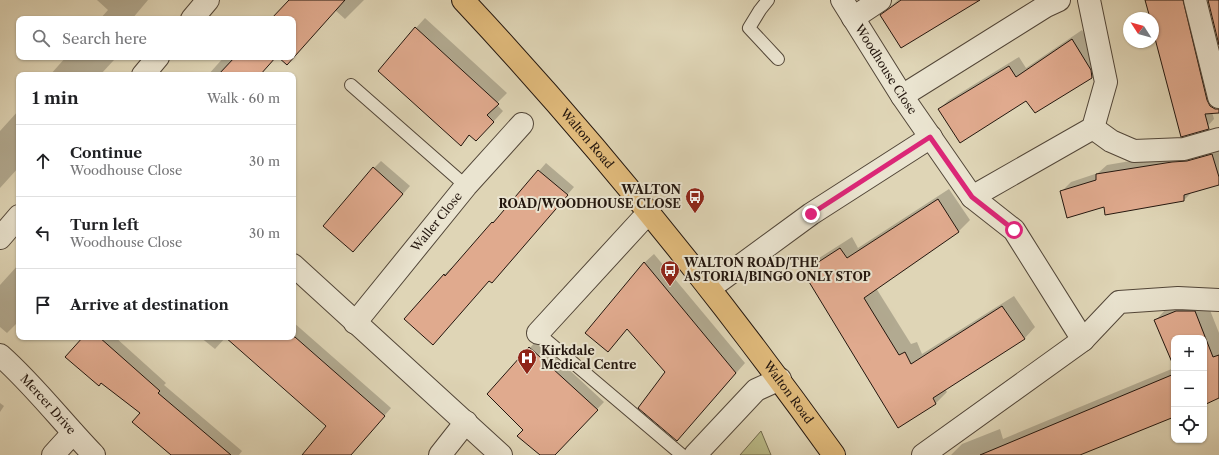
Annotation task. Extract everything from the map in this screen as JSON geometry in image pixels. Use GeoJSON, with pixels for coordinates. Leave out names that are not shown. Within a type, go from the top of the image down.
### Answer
{"type":"FeatureCollection","features":[{"type":"Feature","properties":{"kind":"highway","name":"Walton Road"},"geometry":{"type":"LineString","coordinates":[[464,0],[547,92],[649,212],[780,379],[834,455]]}},
{"type":"Feature","properties":{"kind":"street"},"geometry":{"type":"LineString","coordinates":[[195,16],[208,0]]}},
{"type":"Feature","properties":{"kind":"street"},"geometry":{"type":"LineString","coordinates":[[848,9],[880,0]]}},
{"type":"Feature","properties":{"kind":"street"},"geometry":{"type":"LineString","coordinates":[[902,96],[1046,6],[1059,0]]}},
{"type":"Feature","properties":{"kind":"street"},"geometry":{"type":"LineString","coordinates":[[972,197],[1093,128],[1106,82],[1089,0]]}},
{"type":"Feature","properties":{"kind":"street"},"geometry":{"type":"LineString","coordinates":[[1195,0],[1219,97]]}},
{"type":"Feature","properties":{"kind":"street","name":"Woodhouse Close"},"geometry":{"type":"LineString","coordinates":[[848,9],[902,96],[972,197],[1014,230],[1083,340]]}},
{"type":"Feature","properties":{"kind":"street"},"geometry":{"type":"LineString","coordinates":[[146,72],[156,60]]}},
{"type":"Feature","properties":{"kind":"street","name":"Waller Close"},"geometry":{"type":"LineString","coordinates":[[355,323],[466,186],[522,124]]}},
{"type":"Feature","properties":{"kind":"street"},"geometry":{"type":"LineString","coordinates":[[1093,128],[1111,141],[1134,151],[1184,148],[1219,140]]}},
{"type":"Feature","properties":{"kind":"street"},"geometry":{"type":"LineString","coordinates":[[710,288],[811,214],[930,137]]}},
{"type":"Feature","properties":{"kind":"street"},"geometry":{"type":"LineString","coordinates":[[538,333],[649,212]]}},
{"type":"Feature","properties":{"kind":"street"},"geometry":{"type":"LineString","coordinates":[[0,238],[16,219]]}},
{"type":"Feature","properties":{"kind":"street"},"geometry":{"type":"LineString","coordinates":[[296,268],[355,323],[466,422],[500,455]]}},
{"type":"Feature","properties":{"kind":"street"},"geometry":{"type":"LineString","coordinates":[[923,455],[1083,340],[1119,302],[1178,298],[1219,300]]}},
{"type":"Feature","properties":{"kind":"street","name":"Mercer Drive"},"geometry":{"type":"LineString","coordinates":[[0,355],[15,368],[94,455]]}},
{"type":"Feature","properties":{"kind":"street"},"geometry":{"type":"LineString","coordinates":[[695,455],[756,390],[780,379]]}},
{"type":"Feature","properties":{"kind":"street"},"geometry":{"type":"LineString","coordinates":[[440,455],[466,422]]}},
{"type":"Feature","properties":{"kind":"street"},"geometry":{"type":"LineString","coordinates":[[53,455],[73,433]]}},
{"type":"Feature","properties":{"kind":"lane"},"geometry":{"type":"LineString","coordinates":[[768,0],[749,28],[778,59]]}},
{"type":"Feature","properties":{"kind":"lane"},"geometry":{"type":"LineString","coordinates":[[350,85],[466,186]]}},
{"type":"Feature","properties":{"kind":"lane"},"geometry":{"type":"LineString","coordinates":[[538,333],[682,455]]}},
{"type":"Feature","properties":{"kind":"green space"},"geometry":{"type":"Polygon","coordinates":[[[761,431],[771,455],[740,455],[761,431]]]}},
{"type":"Feature","properties":{"kind":"building"},"geometry":{"type":"Polygon","coordinates":[[[289,0],[345,0],[296,55],[296,16],[274,16],[289,0]]]}},
{"type":"Feature","properties":{"kind":"building"},"geometry":{"type":"Polygon","coordinates":[[[901,0],[980,0],[901,48],[880,15],[901,0]]]}},
{"type":"Feature","properties":{"kind":"building"},"geometry":{"type":"Polygon","coordinates":[[[1145,0],[1183,0],[1207,100],[1210,106],[1215,109],[1219,109],[1219,113],[1205,114],[1209,129],[1181,137],[1157,48],[1159,48],[1159,12],[1148,12],[1145,0]]]}},
{"type":"Feature","properties":{"kind":"building"},"geometry":{"type":"Polygon","coordinates":[[[1208,0],[1219,0],[1219,45],[1208,0]]]}},
{"type":"Feature","properties":{"kind":"building"},"geometry":{"type":"Polygon","coordinates":[[[415,27],[499,104],[487,115],[494,122],[476,141],[469,135],[461,146],[378,71],[415,27]]]}},
{"type":"Feature","properties":{"kind":"building"},"geometry":{"type":"Polygon","coordinates":[[[1072,39],[1091,70],[1092,78],[1035,113],[1026,101],[960,143],[938,109],[1009,66],[1016,77],[1072,39]]]}},
{"type":"Feature","properties":{"kind":"building"},"geometry":{"type":"Polygon","coordinates":[[[232,60],[273,60],[263,72],[221,72],[232,60]]]}},
{"type":"Feature","properties":{"kind":"building"},"geometry":{"type":"Polygon","coordinates":[[[281,60],[291,60],[287,65],[281,60]]]}},
{"type":"Feature","properties":{"kind":"building"},"geometry":{"type":"Polygon","coordinates":[[[1212,154],[1219,177],[1219,185],[1184,195],[1184,201],[1105,215],[1104,207],[1067,218],[1060,191],[1096,180],[1096,174],[1187,161],[1212,154]]]}},
{"type":"Feature","properties":{"kind":"building"},"geometry":{"type":"Polygon","coordinates":[[[373,167],[403,194],[353,252],[323,226],[373,167]]]}},
{"type":"Feature","properties":{"kind":"building"},"geometry":{"type":"Polygon","coordinates":[[[538,170],[568,195],[492,283],[489,281],[433,345],[404,319],[444,274],[445,276],[492,222],[493,223],[538,170]]]}},
{"type":"Feature","properties":{"kind":"building"},"geometry":{"type":"Polygon","coordinates":[[[938,199],[959,232],[864,298],[899,355],[905,352],[911,364],[1002,306],[1025,339],[933,398],[936,404],[898,428],[803,272],[840,248],[847,258],[938,199]]]}},
{"type":"Feature","properties":{"kind":"building"},"geometry":{"type":"Polygon","coordinates":[[[644,262],[736,373],[677,441],[638,408],[665,372],[627,329],[608,352],[585,333],[644,262]]]}},
{"type":"Feature","properties":{"kind":"building"},"geometry":{"type":"Polygon","coordinates":[[[1176,311],[1195,311],[1204,335],[1171,335],[1171,360],[1154,320],[1176,311]]]}},
{"type":"Feature","properties":{"kind":"building"},"geometry":{"type":"Polygon","coordinates":[[[296,338],[385,416],[351,455],[302,455],[326,426],[228,340],[296,340],[296,338]]]}},
{"type":"Feature","properties":{"kind":"building"},"geometry":{"type":"Polygon","coordinates":[[[80,340],[102,340],[160,391],[158,393],[231,455],[171,455],[132,422],[140,413],[101,383],[99,386],[65,357],[80,340]]]}},
{"type":"Feature","properties":{"kind":"building"},"geometry":{"type":"Polygon","coordinates":[[[1207,342],[1213,357],[1219,355],[1219,398],[1207,404],[1207,342]]]}},
{"type":"Feature","properties":{"kind":"building"},"geometry":{"type":"Polygon","coordinates":[[[529,347],[598,410],[555,455],[540,455],[517,436],[523,430],[487,394],[529,347]]]}},
{"type":"Feature","properties":{"kind":"building"},"geometry":{"type":"Polygon","coordinates":[[[1171,375],[1171,418],[1080,455],[980,455],[1171,375]]]}},
{"type":"Feature","properties":{"kind":"place","name":"WALTON ROAD/WOODHOUSE CLOSE"},"geometry":{"type":"Point","coordinates":[695,214]}},
{"type":"Feature","properties":{"kind":"place","name":"WALTON ROAD/THE ASTORIA/BINGO ONLY STOP"},"geometry":{"type":"Point","coordinates":[670,287]}},
{"type":"Feature","properties":{"kind":"place","name":"Kirkdale Medical Centre"},"geometry":{"type":"Point","coordinates":[527,375]}},
{"type":"Feature","properties":{"kind":"route"},"geometry":{"type":"LineString","coordinates":[[811,214],[930,137],[972,197],[1014,230]]}}]}
